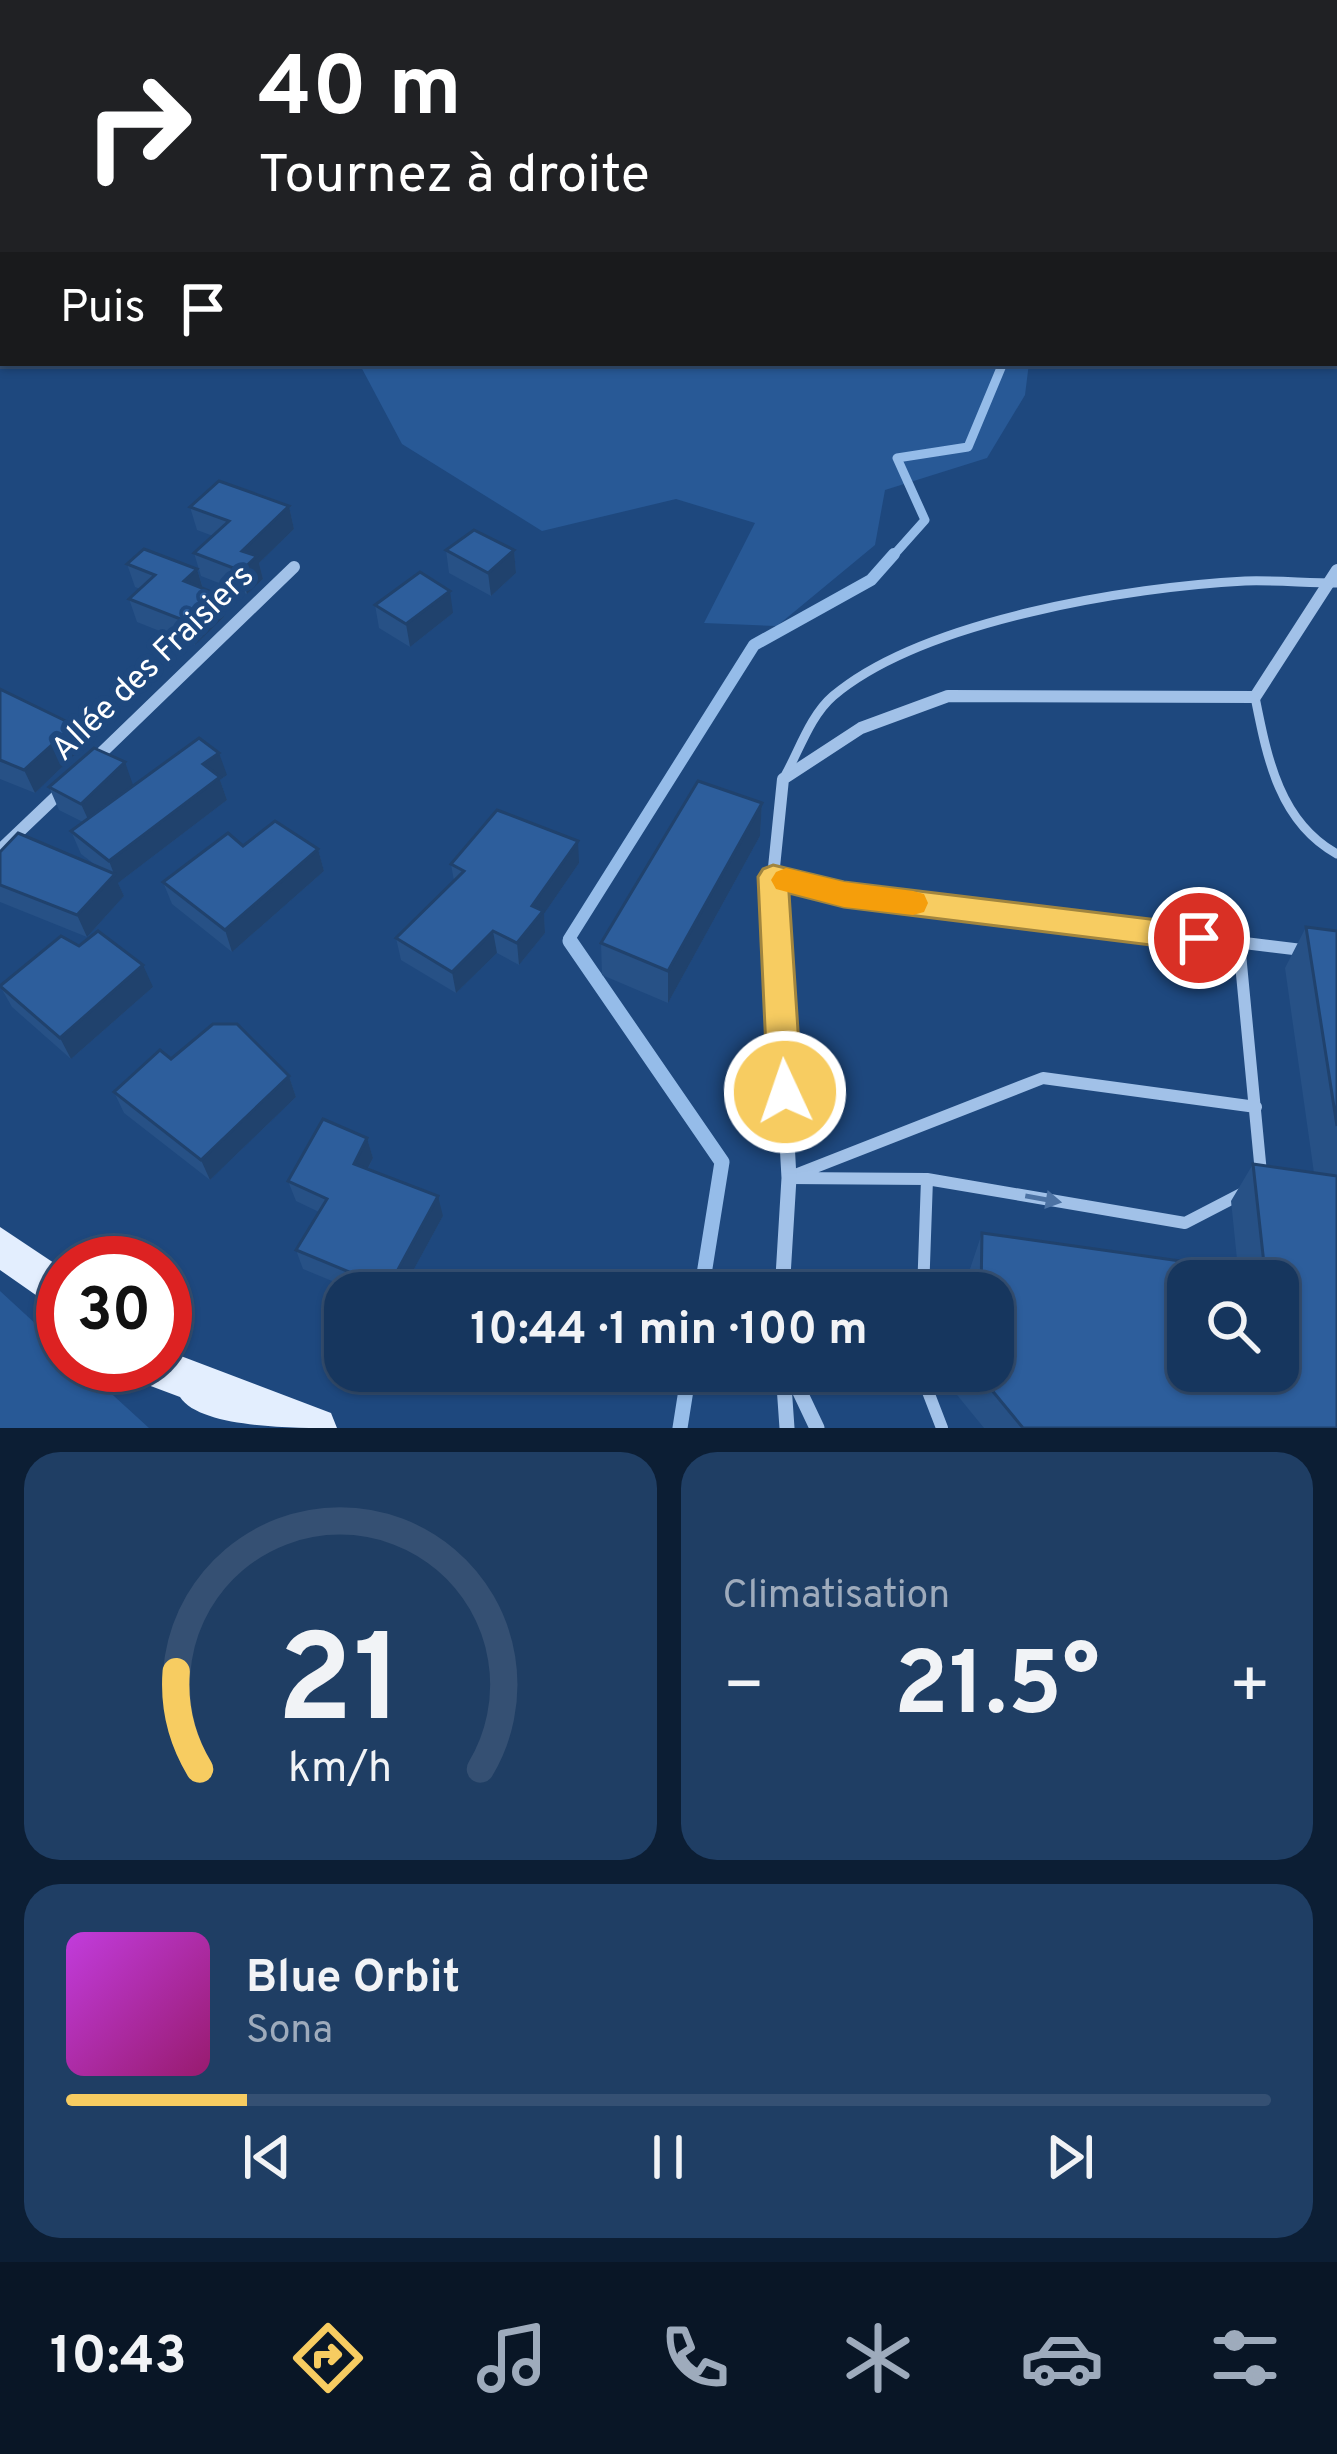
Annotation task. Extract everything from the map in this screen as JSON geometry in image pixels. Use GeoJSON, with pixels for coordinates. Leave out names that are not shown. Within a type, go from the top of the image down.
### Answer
{"type":"FeatureCollection","features":[{"type":"Feature","properties":{"kind":"main road"},"geometry":{"type":"LineString","coordinates":[[0,1246],[36,1273]]}},
{"type":"Feature","properties":{"kind":"main road"},"geometry":{"type":"LineString","coordinates":[[192,1380],[316,1428]]}},
{"type":"Feature","properties":{"kind":"main road"},"geometry":{"type":"LineString","coordinates":[[192,1390],[245,1428]]}},
{"type":"Feature","properties":{"kind":"street","name":"Allée des Fraisiers"},"geometry":{"type":"LineString","coordinates":[[87,767],[294,567]]}},
{"type":"Feature","properties":{"kind":"street"},"geometry":{"type":"LineString","coordinates":[[783,1272],[790,1178],[773,877],[783,779],[818,750],[908,705],[948,696],[1255,697],[1334,579]]}},
{"type":"Feature","properties":{"kind":"street","name":"Allée des Fraisiers"},"geometry":{"type":"LineString","coordinates":[[0,850],[69,783]]}},
{"type":"Feature","properties":{"kind":"street"},"geometry":{"type":"LineString","coordinates":[[787,1392],[787,1428]]}},
{"type":"Feature","properties":{"kind":"street"},"geometry":{"type":"LineString","coordinates":[[798,1392],[817,1428]]}},
{"type":"Feature","properties":{"kind":"lane"},"geometry":{"type":"LineString","coordinates":[[783,779],[831,697],[898,653],[984,625],[1094,602],[1244,581],[1334,579]]}},
{"type":"Feature","properties":{"kind":"lane"},"geometry":{"type":"LineString","coordinates":[[1255,697],[1271,776],[1317,846],[1337,854]]}},
{"type":"Feature","properties":{"kind":"lane"},"geometry":{"type":"LineString","coordinates":[[773,877],[844,895],[1317,952]]}},
{"type":"Feature","properties":{"kind":"lane"},"geometry":{"type":"LineString","coordinates":[[790,1178],[927,1179],[1185,1223],[1262,1184],[1239,943]]}},
{"type":"Feature","properties":{"kind":"lane"},"geometry":{"type":"LineString","coordinates":[[790,1178],[1043,1078],[1256,1107]]}},
{"type":"Feature","properties":{"kind":"lane"},"geometry":{"type":"LineString","coordinates":[[924,1272],[927,1179]]}},
{"type":"Feature","properties":{"kind":"lane"},"geometry":{"type":"LineString","coordinates":[[927,1392],[942,1428]]}},
{"type":"Feature","properties":{"kind":"shaded area"},"geometry":{"type":"Polygon","coordinates":[[[361,366],[1029,366],[1025,395],[987,458],[885,490],[875,545],[777,626],[704,623],[755,523],[676,499],[542,531],[402,444],[361,366]]]}},
{"type":"Feature","properties":{"kind":"shaded area"},"geometry":{"type":"Polygon","coordinates":[[[0,1291],[36,1324],[36,1392],[110,1392],[149,1428],[0,1428],[0,1291]]]}},
{"type":"Feature","properties":{"kind":"building"},"geometry":{"type":"Polygon","coordinates":[[[219,481],[289,506],[242,551],[257,556],[241,571],[194,553],[229,521],[190,507],[219,481]]]}},
{"type":"Feature","properties":{"kind":"building"},"geometry":{"type":"Polygon","coordinates":[[[474,530],[514,550],[488,573],[446,550],[474,530]]]}},
{"type":"Feature","properties":{"kind":"building"},"geometry":{"type":"Polygon","coordinates":[[[144,549],[197,569],[184,581],[217,594],[188,622],[129,599],[155,575],[127,564],[144,549]]]}},
{"type":"Feature","properties":{"kind":"building"},"geometry":{"type":"Polygon","coordinates":[[[420,572],[450,591],[406,624],[375,605],[420,572]]]}},
{"type":"Feature","properties":{"kind":"building"},"geometry":{"type":"Polygon","coordinates":[[[0,689],[74,725],[24,770],[0,760],[0,689]]]}},
{"type":"Feature","properties":{"kind":"building"},"geometry":{"type":"Polygon","coordinates":[[[199,738],[219,753],[203,764],[220,777],[109,861],[71,831],[199,738]]]}},
{"type":"Feature","properties":{"kind":"building"},"geometry":{"type":"Polygon","coordinates":[[[94,748],[125,762],[81,804],[49,787],[94,748]]]}},
{"type":"Feature","properties":{"kind":"building"},"geometry":{"type":"Polygon","coordinates":[[[698,781],[762,803],[668,971],[601,943],[698,781]]]}},
{"type":"Feature","properties":{"kind":"building"},"geometry":{"type":"Polygon","coordinates":[[[497,810],[578,841],[532,906],[543,911],[517,943],[493,931],[452,972],[396,938],[464,871],[451,864],[497,810]]]}},
{"type":"Feature","properties":{"kind":"building"},"geometry":{"type":"Polygon","coordinates":[[[275,821],[318,849],[225,930],[163,882],[228,833],[243,846],[275,821]]]}},
{"type":"Feature","properties":{"kind":"building"},"geometry":{"type":"Polygon","coordinates":[[[18,833],[115,874],[77,915],[0,885],[0,852],[18,833]]]}},
{"type":"Feature","properties":{"kind":"building"},"geometry":{"type":"Polygon","coordinates":[[[1306,927],[1337,931],[1337,1126],[1306,927]]]}},
{"type":"Feature","properties":{"kind":"building"},"geometry":{"type":"Polygon","coordinates":[[[98,931],[143,965],[60,1038],[0,986],[61,936],[79,946],[98,931]]]}},
{"type":"Feature","properties":{"kind":"building"},"geometry":{"type":"Polygon","coordinates":[[[213,1024],[237,1024],[289,1076],[201,1160],[114,1092],[160,1050],[171,1059],[213,1024]]]}},
{"type":"Feature","properties":{"kind":"building"},"geometry":{"type":"Polygon","coordinates":[[[323,1119],[367,1138],[354,1164],[438,1196],[397,1272],[349,1272],[296,1250],[327,1199],[288,1181],[323,1119]]]}},
{"type":"Feature","properties":{"kind":"building"},"geometry":{"type":"Polygon","coordinates":[[[1253,1164],[1337,1176],[1337,1428],[1023,1428],[993,1392],[1014,1392],[1014,1272],[981,1272],[982,1233],[1173,1260],[1167,1260],[1167,1392],[1299,1392],[1299,1260],[1264,1260],[1253,1164]]]}},
{"type":"Feature","properties":{"kind":"waterway"},"geometry":{"type":"LineString","coordinates":[[892,557],[925,520],[897,458],[968,447],[1002,366]]}},
{"type":"Feature","properties":{"kind":"waterway"},"geometry":{"type":"LineString","coordinates":[[573,944],[569,939],[754,645],[871,580],[894,554]]}},
{"type":"Feature","properties":{"kind":"waterway"},"geometry":{"type":"LineString","coordinates":[[570,941],[722,1162],[704,1272]]}},
{"type":"Feature","properties":{"kind":"waterway"},"geometry":{"type":"LineString","coordinates":[[680,1428],[686,1392]]}},
{"type":"Feature","properties":{"kind":"slow traffic"},"geometry":{"type":"LineString","coordinates":[[786,880],[844,895],[913,903]]}},
{"type":"Feature","properties":{"kind":"route"},"geometry":{"type":"LineString","coordinates":[[785,1092],[773,877],[844,895],[1199,938]]}}]}
